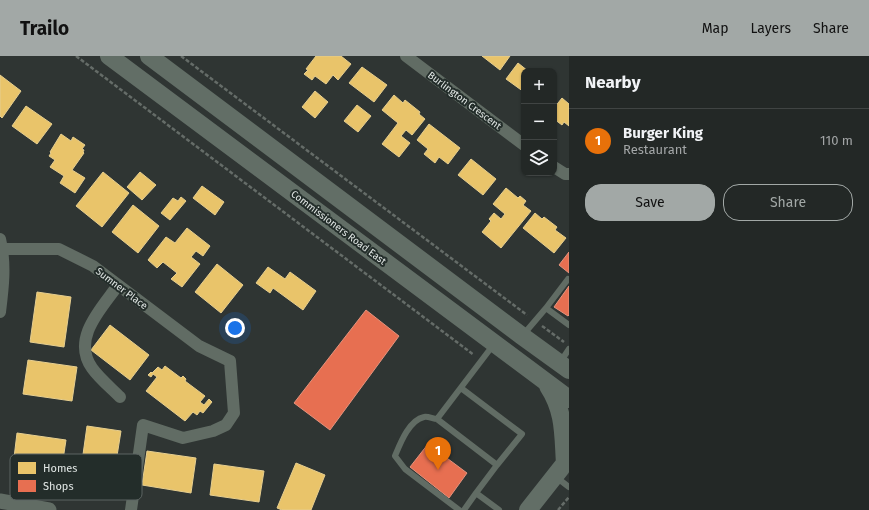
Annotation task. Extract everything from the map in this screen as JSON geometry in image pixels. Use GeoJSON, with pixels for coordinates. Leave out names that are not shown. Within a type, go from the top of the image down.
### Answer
{"type":"FeatureCollection","features":[{"type":"Feature","properties":{"kind":"main road","name":"Commissioners Road East"},"geometry":{"type":"LineString","coordinates":[[109,56],[569,399]]}},
{"type":"Feature","properties":{"kind":"main road"},"geometry":{"type":"LineString","coordinates":[[149,56],[522,336],[566,361]]}},
{"type":"Feature","properties":{"kind":"main road"},"geometry":{"type":"LineString","coordinates":[[528,510],[564,466],[562,417],[555,397],[543,380]]}},
{"type":"Feature","properties":{"kind":"street","name":"Burlington Crescent"},"geometry":{"type":"LineString","coordinates":[[406,56],[521,143]]}},
{"type":"Feature","properties":{"kind":"street"},"geometry":{"type":"LineString","coordinates":[[557,169],[565,174],[569,174]]}},
{"type":"Feature","properties":{"kind":"street"},"geometry":{"type":"LineString","coordinates":[[0,312],[4,278],[1,244]]}},
{"type":"Feature","properties":{"kind":"street","name":"Sumner Place"},"geometry":{"type":"LineString","coordinates":[[1,244],[59,249],[93,266],[199,346],[230,361],[234,413],[226,425],[214,431],[183,438],[143,425],[139,454]]}},
{"type":"Feature","properties":{"kind":"street"},"geometry":{"type":"LineString","coordinates":[[118,285],[90,324],[86,334],[85,344],[86,355],[92,367],[120,397]]}},
{"type":"Feature","properties":{"kind":"street","name":"Sumner Place"},"geometry":{"type":"LineString","coordinates":[[131,510],[132,500]]}},
{"type":"Feature","properties":{"kind":"street"},"geometry":{"type":"LineString","coordinates":[[0,501],[49,510]]}},
{"type":"Feature","properties":{"kind":"lane"},"geometry":{"type":"LineString","coordinates":[[522,336],[558,296],[568,279],[569,280]]}},
{"type":"Feature","properties":{"kind":"lane"},"geometry":{"type":"LineString","coordinates":[[546,308],[569,325]]}},
{"type":"Feature","properties":{"kind":"lane"},"geometry":{"type":"LineString","coordinates":[[437,419],[495,343]]}},
{"type":"Feature","properties":{"kind":"lane"},"geometry":{"type":"LineString","coordinates":[[461,388],[522,434],[464,510]]}},
{"type":"Feature","properties":{"kind":"lane"},"geometry":{"type":"LineString","coordinates":[[459,510],[405,469],[395,456],[402,439],[413,424],[424,417],[437,419],[498,464]]}},
{"type":"Feature","properties":{"kind":"lane"},"geometry":{"type":"LineString","coordinates":[[564,466],[569,488]]}},
{"type":"Feature","properties":{"kind":"lane"},"geometry":{"type":"LineString","coordinates":[[476,493],[499,510]]}},
{"type":"Feature","properties":{"kind":"path"},"geometry":{"type":"LineString","coordinates":[[76,56],[481,360]]}},
{"type":"Feature","properties":{"kind":"path"},"geometry":{"type":"LineString","coordinates":[[181,56],[569,346]]}},
{"type":"Feature","properties":{"kind":"path"},"geometry":{"type":"LineString","coordinates":[[558,510],[569,497]]}},
{"type":"Feature","properties":{"kind":"building: Homes"},"geometry":{"type":"Polygon","coordinates":[[[316,56],[341,56],[351,64],[338,80],[333,75],[326,84],[315,76],[312,80],[304,74],[316,56]]]}},
{"type":"Feature","properties":{"kind":"building: Homes"},"geometry":{"type":"Polygon","coordinates":[[[482,56],[510,56],[500,70],[482,56]]]}},
{"type":"Feature","properties":{"kind":"building: Homes"},"geometry":{"type":"Polygon","coordinates":[[[518,63],[524,68],[521,68],[521,90],[506,79],[518,63]]]}},
{"type":"Feature","properties":{"kind":"building: Homes"},"geometry":{"type":"Polygon","coordinates":[[[362,67],[387,85],[374,102],[349,83],[362,67]]]}},
{"type":"Feature","properties":{"kind":"building: Homes"},"geometry":{"type":"Polygon","coordinates":[[[0,75],[21,91],[2,118],[0,116],[0,75]]]}},
{"type":"Feature","properties":{"kind":"building: Homes"},"geometry":{"type":"Polygon","coordinates":[[[315,91],[328,102],[315,118],[302,107],[315,91]]]}},
{"type":"Feature","properties":{"kind":"building: Homes"},"geometry":{"type":"Polygon","coordinates":[[[394,95],[403,103],[405,100],[420,112],[419,114],[425,119],[412,135],[406,130],[401,136],[410,143],[399,157],[382,144],[398,123],[382,110],[394,95]]]}},
{"type":"Feature","properties":{"kind":"building: Homes"},"geometry":{"type":"Polygon","coordinates":[[[562,98],[569,104],[569,126],[564,122],[562,125],[557,121],[557,104],[562,98]]]}},
{"type":"Feature","properties":{"kind":"building: Homes"},"geometry":{"type":"Polygon","coordinates":[[[357,105],[371,116],[358,132],[344,121],[357,105]]]}},
{"type":"Feature","properties":{"kind":"building: Homes"},"geometry":{"type":"Polygon","coordinates":[[[26,106],[52,124],[37,144],[12,126],[26,106]]]}},
{"type":"Feature","properties":{"kind":"building: Homes"},"geometry":{"type":"Polygon","coordinates":[[[429,124],[460,148],[448,164],[439,157],[435,163],[424,154],[428,149],[417,140],[429,124]]]}},
{"type":"Feature","properties":{"kind":"building: Homes"},"geometry":{"type":"Polygon","coordinates":[[[61,134],[71,141],[73,137],[85,145],[82,149],[84,150],[84,153],[72,170],[85,178],[75,193],[60,183],[64,176],[50,167],[55,160],[49,156],[51,153],[50,152],[61,134]]]}},
{"type":"Feature","properties":{"kind":"building: Homes"},"geometry":{"type":"Polygon","coordinates":[[[471,159],[496,179],[483,195],[458,175],[471,159]]]}},
{"type":"Feature","properties":{"kind":"building: Homes"},"geometry":{"type":"Polygon","coordinates":[[[103,172],[129,193],[102,227],[76,206],[103,172]]]}},
{"type":"Feature","properties":{"kind":"building: Homes"},"geometry":{"type":"Polygon","coordinates":[[[140,172],[156,185],[142,200],[127,187],[140,172]]]}},
{"type":"Feature","properties":{"kind":"building: Homes"},"geometry":{"type":"Polygon","coordinates":[[[202,186],[224,202],[215,215],[193,198],[202,186]]]}},
{"type":"Feature","properties":{"kind":"building: Homes"},"geometry":{"type":"Polygon","coordinates":[[[506,188],[518,198],[520,196],[526,201],[523,205],[531,211],[501,248],[482,232],[491,221],[489,219],[494,213],[501,219],[505,214],[493,204],[506,188]]]}},
{"type":"Feature","properties":{"kind":"building: Homes"},"geometry":{"type":"Polygon","coordinates":[[[181,197],[186,201],[170,220],[161,213],[173,198],[178,201],[181,197]]]}},
{"type":"Feature","properties":{"kind":"building: Homes"},"geometry":{"type":"Polygon","coordinates":[[[133,205],[159,226],[138,253],[112,232],[133,205]]]}},
{"type":"Feature","properties":{"kind":"building: Homes"},"geometry":{"type":"Polygon","coordinates":[[[535,213],[542,219],[544,217],[557,227],[555,230],[566,238],[554,253],[523,228],[535,213]]]}},
{"type":"Feature","properties":{"kind":"building: Homes"},"geometry":{"type":"Polygon","coordinates":[[[187,228],[210,246],[203,256],[196,251],[191,257],[200,264],[182,287],[171,279],[177,273],[163,262],[157,268],[148,260],[166,237],[175,243],[187,228]]]}},
{"type":"Feature","properties":{"kind":"building: Homes"},"geometry":{"type":"Polygon","coordinates":[[[217,264],[243,285],[221,313],[195,292],[217,264]]]}},
{"type":"Feature","properties":{"kind":"building: Homes"},"geometry":{"type":"Polygon","coordinates":[[[268,267],[285,279],[290,272],[316,291],[303,310],[273,288],[270,293],[256,283],[268,267]]]}},
{"type":"Feature","properties":{"kind":"building: Homes"},"geometry":{"type":"Polygon","coordinates":[[[37,292],[71,297],[64,347],[30,342],[37,292]]]}},
{"type":"Feature","properties":{"kind":"building: Homes"},"geometry":{"type":"Polygon","coordinates":[[[110,325],[149,355],[130,380],[91,350],[110,325]]]}},
{"type":"Feature","properties":{"kind":"building: Homes"},"geometry":{"type":"Polygon","coordinates":[[[28,360],[77,367],[72,401],[23,394],[28,360]]]}},
{"type":"Feature","properties":{"kind":"building: Homes"},"geometry":{"type":"Polygon","coordinates":[[[165,366],[181,378],[183,376],[186,379],[185,381],[205,396],[200,402],[204,405],[209,399],[212,402],[203,413],[200,411],[197,415],[193,412],[185,421],[146,391],[157,377],[153,374],[151,377],[148,375],[158,367],[162,370],[165,366]]]}},
{"type":"Feature","properties":{"kind":"building: Homes"},"geometry":{"type":"Polygon","coordinates":[[[87,426],[121,431],[117,454],[83,454],[87,426]]]}},
{"type":"Feature","properties":{"kind":"building: Homes"},"geometry":{"type":"Polygon","coordinates":[[[17,433],[66,440],[64,454],[14,454],[17,433]]]}},
{"type":"Feature","properties":{"kind":"building: Homes"},"geometry":{"type":"Polygon","coordinates":[[[147,451],[196,458],[191,493],[142,485],[147,451]]]}},
{"type":"Feature","properties":{"kind":"building: Homes"},"geometry":{"type":"Polygon","coordinates":[[[296,463],[325,475],[311,510],[282,510],[277,508],[296,463]]]}},
{"type":"Feature","properties":{"kind":"building: Homes"},"geometry":{"type":"Polygon","coordinates":[[[214,464],[264,471],[259,502],[210,495],[214,464]]]}},
{"type":"Feature","properties":{"kind":"building: Shops"},"geometry":{"type":"Polygon","coordinates":[[[569,252],[569,273],[559,265],[569,252]]]}},
{"type":"Feature","properties":{"kind":"building: Shops"},"geometry":{"type":"Polygon","coordinates":[[[569,286],[569,315],[568,316],[554,307],[569,286]]]}},
{"type":"Feature","properties":{"kind":"building: Shops"},"geometry":{"type":"Polygon","coordinates":[[[366,310],[399,336],[330,430],[294,403],[366,310]]]}},
{"type":"Feature","properties":{"kind":"building: Shops"},"geometry":{"type":"Polygon","coordinates":[[[428,444],[467,473],[449,498],[410,467],[428,444]]]}},
{"type":"Feature","properties":{"kind":"place","name":"Burger King"},"geometry":{"type":"Point","coordinates":[438,470]}}]}
